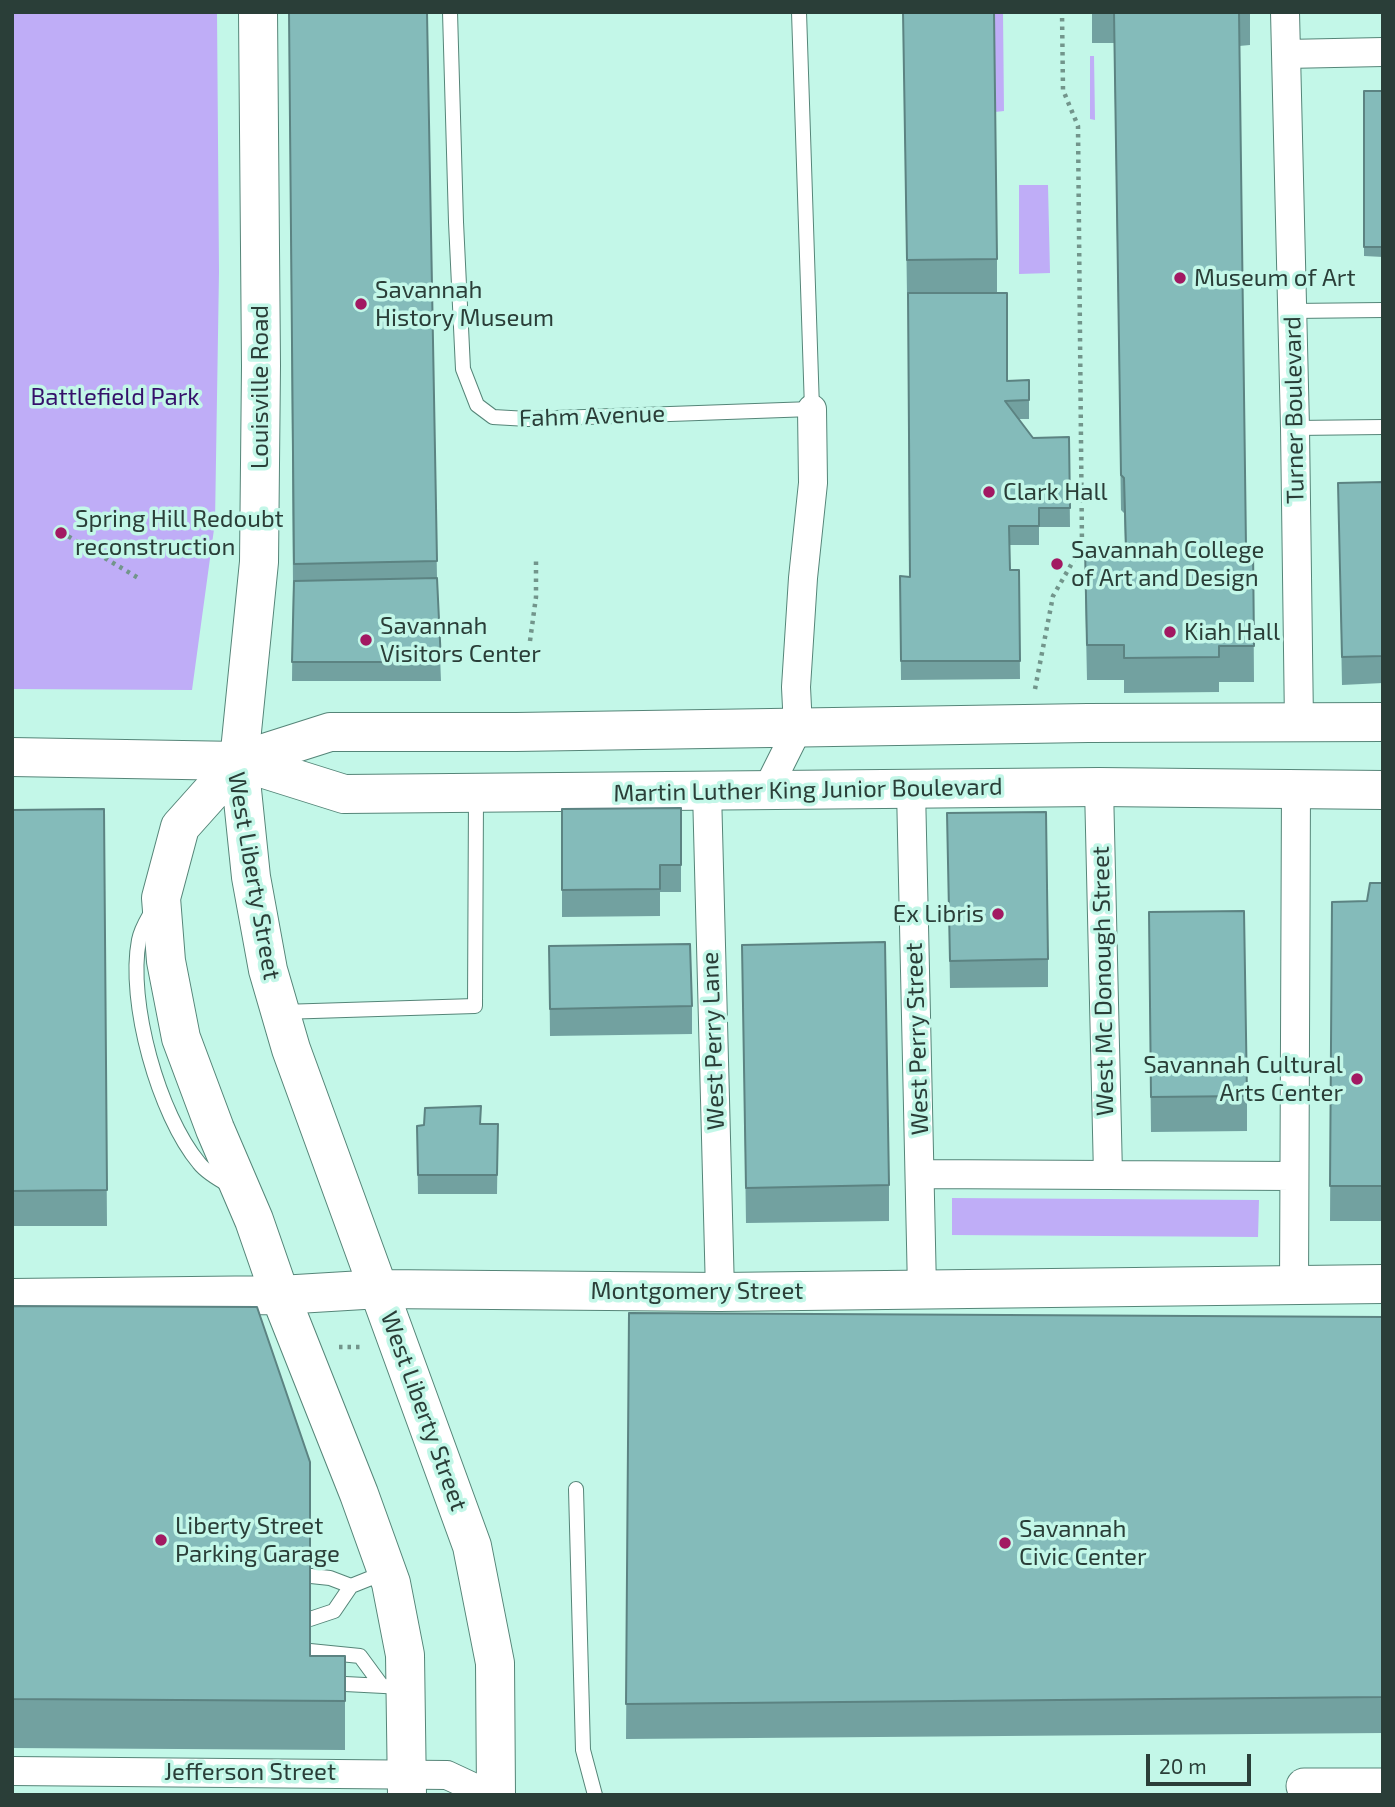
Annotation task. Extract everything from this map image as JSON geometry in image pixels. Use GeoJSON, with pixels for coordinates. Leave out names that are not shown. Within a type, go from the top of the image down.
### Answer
{"type":"FeatureCollection","features":[{"type":"Feature","properties":{"kind":"main road","name":"Louisville Road"},"geometry":{"type":"LineString","coordinates":[[239,761],[259,562],[261,352],[258,12]]}},
{"type":"Feature","properties":{"kind":"main road","name":"Martin Luther King Junior Boulevard"},"geometry":{"type":"LineString","coordinates":[[239,761],[330,732],[1383,722]]}},
{"type":"Feature","properties":{"kind":"main road","name":"Martin Luther King Junior Boulevard"},"geometry":{"type":"LineString","coordinates":[[12,757],[239,761],[344,794],[766,792],[1099,786],[1383,790]]}},
{"type":"Feature","properties":{"kind":"main road","name":"West Liberty Street"},"geometry":{"type":"LineString","coordinates":[[239,761],[180,827],[161,898],[166,961],[181,1038],[387,1572],[405,1655],[394,1687],[407,1784]]}},
{"type":"Feature","properties":{"kind":"main road","name":"West Liberty Street"},"geometry":{"type":"LineString","coordinates":[[239,761],[251,877],[268,970],[280,1012],[334,1170],[380,1289],[472,1546],[495,1663],[496,1795]]}},
{"type":"Feature","properties":{"kind":"main road","name":"Montgomery Street"},"geometry":{"type":"LineString","coordinates":[[12,1298],[280,1295],[380,1289],[720,1292],[1383,1284]]}},
{"type":"Feature","properties":{"kind":"street","name":"Turner Boulevard"},"geometry":{"type":"LineString","coordinates":[[1285,12],[1295,428],[1298,723]]}},
{"type":"Feature","properties":{"kind":"street"},"geometry":{"type":"LineString","coordinates":[[1286,54],[1383,52]]}},
{"type":"Feature","properties":{"kind":"street"},"geometry":{"type":"LineString","coordinates":[[766,792],[798,728],[796,687],[813,483],[812,409]]}},
{"type":"Feature","properties":{"kind":"street","name":"West Mc Donough Street"},"geometry":{"type":"LineString","coordinates":[[1099,786],[1108,1175]]}},
{"type":"Feature","properties":{"kind":"street","name":"West Perry Street"},"geometry":{"type":"LineString","coordinates":[[911,789],[922,1289]]}},
{"type":"Feature","properties":{"kind":"street"},"geometry":{"type":"LineString","coordinates":[[1294,1286],[1296,789]]}},
{"type":"Feature","properties":{"kind":"street","name":"West Perry Lane"},"geometry":{"type":"LineString","coordinates":[[707,791],[720,1292]]}},
{"type":"Feature","properties":{"kind":"street"},"geometry":{"type":"LineString","coordinates":[[921,1174],[1293,1176]]}},
{"type":"Feature","properties":{"kind":"street","name":"Jefferson Street"},"geometry":{"type":"LineString","coordinates":[[12,1771],[407,1784],[447,1775],[477,1789],[481,1795]]}},
{"type":"Feature","properties":{"kind":"street"},"geometry":{"type":"LineString","coordinates":[[1305,1791],[1383,1786]]}},
{"type":"Feature","properties":{"kind":"lane","name":"Fahm Avenue"},"geometry":{"type":"LineString","coordinates":[[450,12],[463,369],[477,405],[493,417],[528,419],[812,409]]}},
{"type":"Feature","properties":{"kind":"lane"},"geometry":{"type":"LineString","coordinates":[[799,12],[812,409]]}},
{"type":"Feature","properties":{"kind":"lane"},"geometry":{"type":"LineString","coordinates":[[1292,311],[1383,310]]}},
{"type":"Feature","properties":{"kind":"lane"},"geometry":{"type":"LineString","coordinates":[[1295,428],[1383,428]]}},
{"type":"Feature","properties":{"kind":"lane"},"geometry":{"type":"LineString","coordinates":[[280,1012],[475,1006],[476,793]]}},
{"type":"Feature","properties":{"kind":"lane"},"geometry":{"type":"LineString","coordinates":[[576,1489],[583,1750],[595,1795]]}},
{"type":"Feature","properties":{"kind":"lane"},"geometry":{"type":"LineString","coordinates":[[310,1619],[334,1612],[351,1586],[387,1572]]}},
{"type":"Feature","properties":{"kind":"lane"},"geometry":{"type":"LineString","coordinates":[[311,1576],[330,1578],[351,1586]]}},
{"type":"Feature","properties":{"kind":"lane"},"geometry":{"type":"LineString","coordinates":[[310,1651],[360,1656],[394,1687]]}},
{"type":"Feature","properties":{"kind":"lane"},"geometry":{"type":"LineString","coordinates":[[310,1682],[394,1687]]}},
{"type":"Feature","properties":{"kind":"path"},"geometry":{"type":"LineString","coordinates":[[1034,697],[1053,596],[1082,546],[1078,126],[1063,90],[1062,12]]}},
{"type":"Feature","properties":{"kind":"path"},"geometry":{"type":"LineString","coordinates":[[61,532],[140,579]]}},
{"type":"Feature","properties":{"kind":"path"},"geometry":{"type":"LineString","coordinates":[[530,641],[536,597],[536,559]]}},
{"type":"Feature","properties":{"kind":"path"},"geometry":{"type":"LineString","coordinates":[[331,1346],[369,1348]]}},
{"type":"Feature","properties":{"kind":"green space","name":"Battlefield Park"},"geometry":{"type":"Polygon","coordinates":[[[12,12],[217,12],[219,272],[215,522],[192,690],[12,689],[12,12]]]}},
{"type":"Feature","properties":{"kind":"green space"},"geometry":{"type":"Polygon","coordinates":[[[994,12],[1003,12],[1004,111],[995,112],[994,12]]]}},
{"type":"Feature","properties":{"kind":"green space"},"geometry":{"type":"Polygon","coordinates":[[[1090,56],[1094,56],[1095,120],[1090,119],[1090,56]]]}},
{"type":"Feature","properties":{"kind":"green space"},"geometry":{"type":"Polygon","coordinates":[[[1019,185],[1048,185],[1050,273],[1019,274],[1019,185]]]}},
{"type":"Feature","properties":{"kind":"green space"},"geometry":{"type":"Polygon","coordinates":[[[952,1198],[1259,1200],[1258,1237],[952,1235],[952,1198]]]}},
{"type":"Feature","properties":{"kind":"building","name":"Savannah History Museum"},"geometry":{"type":"Polygon","coordinates":[[[289,12],[427,12],[437,561],[294,564],[289,12]]]}},
{"type":"Feature","properties":{"kind":"building"},"geometry":{"type":"Polygon","coordinates":[[[903,12],[994,12],[997,259],[907,260],[903,12]]]}},
{"type":"Feature","properties":{"kind":"building","name":"Museum of Art"},"geometry":{"type":"Polygon","coordinates":[[[1114,12],[1239,12],[1246,547],[1253,547],[1254,646],[1219,646],[1219,657],[1124,658],[1124,645],[1087,645],[1085,548],[1126,547],[1124,478],[1121,475],[1114,12]]]}},
{"type":"Feature","properties":{"kind":"building"},"geometry":{"type":"Polygon","coordinates":[[[1364,91],[1383,91],[1383,247],[1364,247],[1364,91]]]}},
{"type":"Feature","properties":{"kind":"building","name":"Clark Hall"},"geometry":{"type":"Polygon","coordinates":[[[908,293],[1007,293],[1007,381],[1029,380],[1029,400],[1005,401],[1033,438],[1069,437],[1070,508],[1039,508],[1039,526],[1009,526],[1010,570],[1019,570],[1020,661],[901,661],[900,576],[910,577],[908,293]]]}},
{"type":"Feature","properties":{"kind":"building"},"geometry":{"type":"Polygon","coordinates":[[[1383,482],[1383,656],[1342,657],[1338,483],[1383,482]]]}},
{"type":"Feature","properties":{"kind":"building","name":"Savannah Visitors Center"},"geometry":{"type":"Polygon","coordinates":[[[437,578],[441,662],[292,662],[294,581],[437,578]]]}},
{"type":"Feature","properties":{"kind":"building"},"geometry":{"type":"Polygon","coordinates":[[[681,808],[681,865],[660,865],[660,889],[562,890],[562,809],[681,808]]]}},
{"type":"Feature","properties":{"kind":"building"},"geometry":{"type":"Polygon","coordinates":[[[104,809],[107,1190],[12,1191],[12,810],[104,809]]]}},
{"type":"Feature","properties":{"kind":"building","name":"Ex Libris"},"geometry":{"type":"Polygon","coordinates":[[[1046,812],[1048,959],[950,961],[947,813],[1046,812]]]}},
{"type":"Feature","properties":{"kind":"building","name":"Savannah Cultural Arts Center"},"geometry":{"type":"Polygon","coordinates":[[[1370,883],[1383,883],[1383,1186],[1330,1186],[1332,902],[1367,901],[1370,883]]]}},
{"type":"Feature","properties":{"kind":"building"},"geometry":{"type":"Polygon","coordinates":[[[1244,911],[1247,1096],[1151,1097],[1149,912],[1244,911]]]}},
{"type":"Feature","properties":{"kind":"building"},"geometry":{"type":"Polygon","coordinates":[[[885,942],[889,1185],[746,1188],[742,945],[885,942]]]}},
{"type":"Feature","properties":{"kind":"building"},"geometry":{"type":"Polygon","coordinates":[[[690,944],[692,1006],[550,1009],[549,946],[690,944]]]}},
{"type":"Feature","properties":{"kind":"building"},"geometry":{"type":"Polygon","coordinates":[[[481,1106],[480,1124],[498,1124],[497,1175],[418,1175],[417,1126],[424,1125],[425,1108],[481,1106]]]}},
{"type":"Feature","properties":{"kind":"building","name":"Liberty Street Parking Garage"},"geometry":{"type":"Polygon","coordinates":[[[12,1306],[257,1307],[310,1462],[310,1656],[345,1656],[345,1701],[12,1699],[12,1306]]]}},
{"type":"Feature","properties":{"kind":"building","name":"Savannah Civic Center"},"geometry":{"type":"Polygon","coordinates":[[[629,1313],[1383,1317],[1383,1697],[626,1704],[629,1313]]]}},
{"type":"Feature","properties":{"kind":"place","name":"Museum of Art"},"geometry":{"type":"Point","coordinates":[1180,278]}},
{"type":"Feature","properties":{"kind":"place","name":"Savannah History Museum"},"geometry":{"type":"Point","coordinates":[361,304]}},
{"type":"Feature","properties":{"kind":"place","name":"Clark Hall"},"geometry":{"type":"Point","coordinates":[989,492]}},
{"type":"Feature","properties":{"kind":"place","name":"Spring Hill Redoubt reconstruction"},"geometry":{"type":"Point","coordinates":[61,533]}},
{"type":"Feature","properties":{"kind":"place","name":"Savannah College of Art and Design"},"geometry":{"type":"Point","coordinates":[1057,564]}},
{"type":"Feature","properties":{"kind":"place","name":"Kiah Hall"},"geometry":{"type":"Point","coordinates":[1170,632]}},
{"type":"Feature","properties":{"kind":"place","name":"Savannah Visitors Center"},"geometry":{"type":"Point","coordinates":[366,640]}},
{"type":"Feature","properties":{"kind":"place","name":"Ex Libris"},"geometry":{"type":"Point","coordinates":[998,914]}},
{"type":"Feature","properties":{"kind":"place","name":"Savannah Cultural Arts Center"},"geometry":{"type":"Point","coordinates":[1357,1079]}},
{"type":"Feature","properties":{"kind":"place","name":"Liberty Street Parking Garage"},"geometry":{"type":"Point","coordinates":[161,1540]}},
{"type":"Feature","properties":{"kind":"place","name":"Savannah Civic Center"},"geometry":{"type":"Point","coordinates":[1005,1543]}}]}
